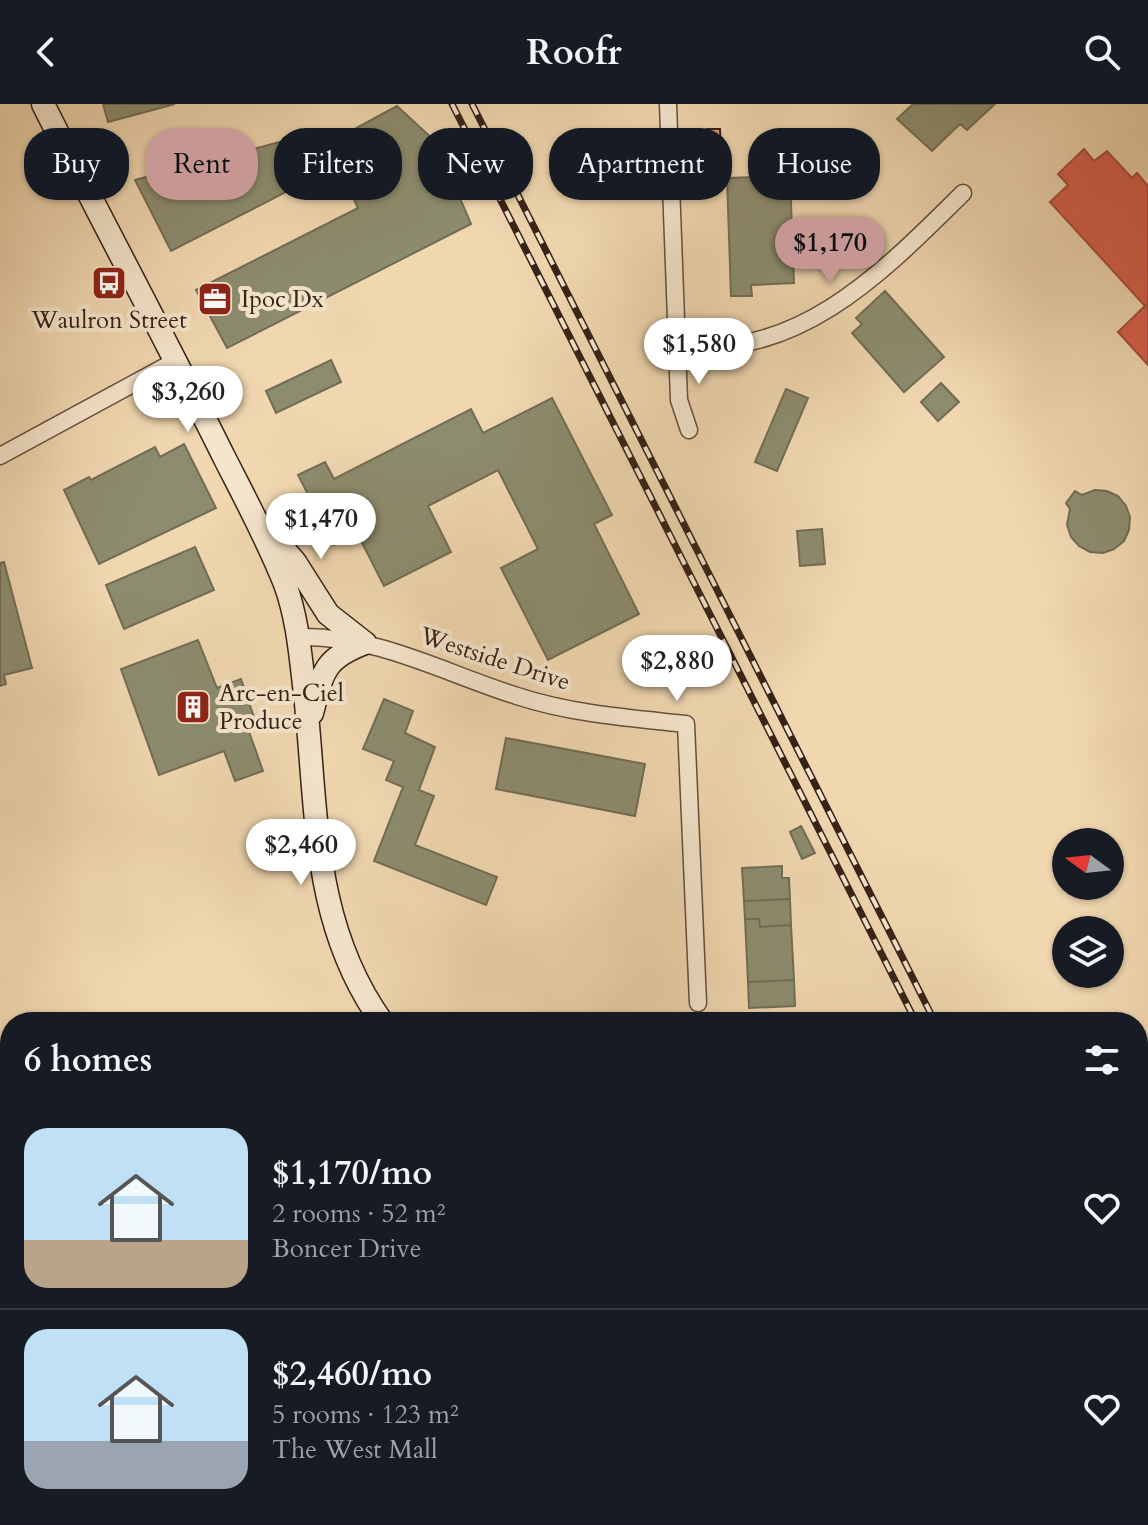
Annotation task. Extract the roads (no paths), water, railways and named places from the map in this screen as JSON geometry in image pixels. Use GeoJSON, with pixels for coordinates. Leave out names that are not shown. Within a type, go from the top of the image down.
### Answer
{"type":"FeatureCollection","features":[{"type":"Feature","properties":{"kind":"main road"},"geometry":{"type":"LineString","coordinates":[[43,104],[177,360],[285,585],[299,637],[322,879],[335,926],[356,976],[376,1012]]}},
{"type":"Feature","properties":{"kind":"main road"},"geometry":{"type":"LineString","coordinates":[[250,509],[295,562],[328,614],[365,643],[331,661],[322,676],[309,724]]}},
{"type":"Feature","properties":{"kind":"street"},"geometry":{"type":"LineString","coordinates":[[668,104],[679,400],[689,430]]}},
{"type":"Feature","properties":{"kind":"street"},"geometry":{"type":"LineString","coordinates":[[678,347],[699,349],[747,344],[817,316],[850,297],[888,268],[963,193]]}},
{"type":"Feature","properties":{"kind":"street"},"geometry":{"type":"LineString","coordinates":[[0,456],[177,360]]}},
{"type":"Feature","properties":{"kind":"street","name":"Westside Drive"},"geometry":{"type":"LineString","coordinates":[[299,637],[365,643],[393,650],[519,697],[600,716],[686,724],[698,1003]]}},
{"type":"Feature","properties":{"kind":"railway"},"geometry":{"type":"LineString","coordinates":[[452,104],[911,1012]]}},
{"type":"Feature","properties":{"kind":"railway"},"geometry":{"type":"LineString","coordinates":[[472,104],[930,1012]]}},
{"type":"Feature","properties":{"kind":"place","name":"Waulron Street"},"geometry":{"type":"Point","coordinates":[109,283]}},
{"type":"Feature","properties":{"kind":"place","name":"Ipoc Dx"},"geometry":{"type":"Point","coordinates":[215,299]}},
{"type":"Feature","properties":{"kind":"place","name":"Arc-en-Ciel Produce"},"geometry":{"type":"Point","coordinates":[193,707]}}]}
